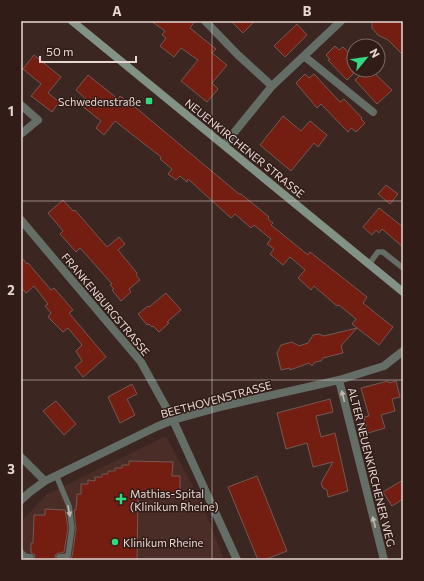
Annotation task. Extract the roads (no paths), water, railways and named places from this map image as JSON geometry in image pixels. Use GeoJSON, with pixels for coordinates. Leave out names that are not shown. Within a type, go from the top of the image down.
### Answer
{"type":"FeatureCollection","features":[{"type":"Feature","properties":{"kind":"street","name":"NEUENKIRCHENER STRASSE"},"geometry":{"type":"LineString","coordinates":[[72,21],[403,292]]}},
{"type":"Feature","properties":{"kind":"street"},"geometry":{"type":"LineString","coordinates":[[205,21],[238,55],[272,86]]}},
{"type":"Feature","properties":{"kind":"street"},"geometry":{"type":"LineString","coordinates":[[224,145],[272,86],[341,21]]}},
{"type":"Feature","properties":{"kind":"street"},"geometry":{"type":"LineString","coordinates":[[304,56],[373,112]]}},
{"type":"Feature","properties":{"kind":"street"},"geometry":{"type":"LineString","coordinates":[[21,105],[38,120],[21,134]]}},
{"type":"Feature","properties":{"kind":"street","name":"FRANKENBURGSTRASSE"},"geometry":{"type":"LineString","coordinates":[[21,220],[141,362],[173,420],[237,560]]}},
{"type":"Feature","properties":{"kind":"street","name":"BEETHOVENSTRASSE"},"geometry":{"type":"LineString","coordinates":[[21,500],[45,481],[56,475],[173,420],[224,406],[339,380],[384,366],[403,351]]}},
{"type":"Feature","properties":{"kind":"street","name":"ALTER NEUENKIRCHENER WEG"},"geometry":{"type":"LineString","coordinates":[[339,380],[384,560]]}},
{"type":"Feature","properties":{"kind":"street"},"geometry":{"type":"LineString","coordinates":[[21,457],[45,481]]}},
{"type":"Feature","properties":{"kind":"lane"},"geometry":{"type":"LineString","coordinates":[[369,264],[378,252],[383,252],[403,268]]}},
{"type":"Feature","properties":{"kind":"lane"},"geometry":{"type":"LineString","coordinates":[[56,475],[68,506],[72,528],[68,556],[59,557]]}},
{"type":"Feature","properties":{"kind":"lane"},"geometry":{"type":"LineString","coordinates":[[21,552],[25,556],[31,557]]}},
{"type":"Feature","properties":{"kind":"place","name":"Schwedenstraße"},"geometry":{"type":"Point","coordinates":[149,101]}},
{"type":"Feature","properties":{"kind":"place","name":"Mathias-Spital (Klinikum Rheine)"},"geometry":{"type":"Point","coordinates":[121,499]}},
{"type":"Feature","properties":{"kind":"place","name":"Klinikum Rheine"},"geometry":{"type":"Point","coordinates":[115,542]}}]}
